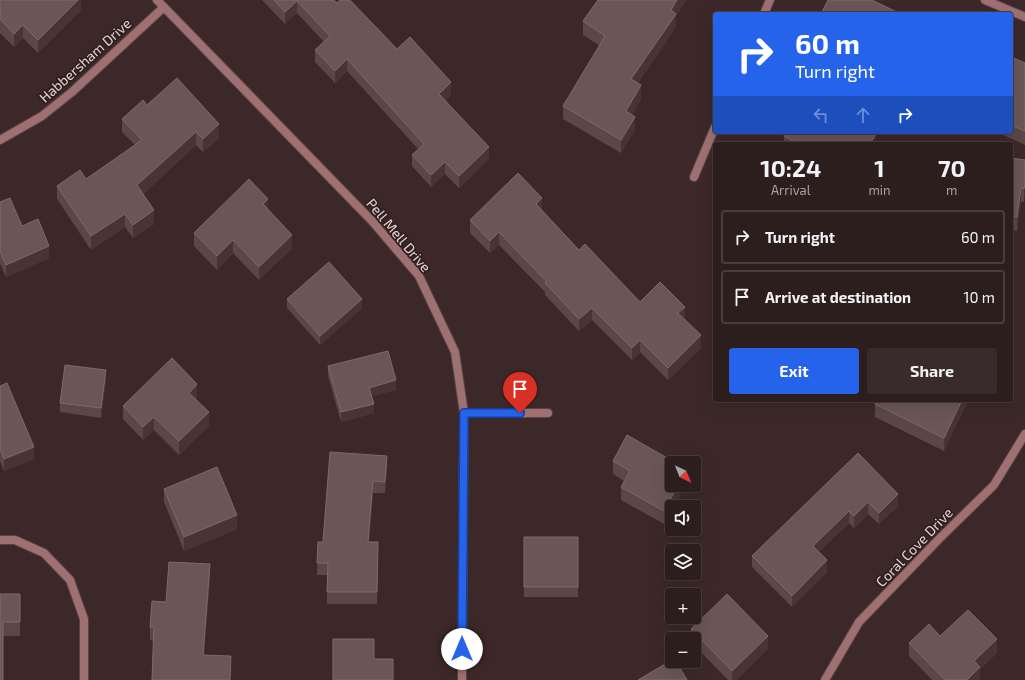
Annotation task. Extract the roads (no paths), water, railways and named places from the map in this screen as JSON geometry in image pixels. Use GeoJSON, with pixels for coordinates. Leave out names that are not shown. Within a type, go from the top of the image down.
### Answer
{"type":"FeatureCollection","features":[{"type":"Feature","properties":{"kind":"street","name":"Pell Mell Drive"},"geometry":{"type":"LineString","coordinates":[[157,0],[372,221],[419,276],[455,352],[464,413],[462,680]]}},
{"type":"Feature","properties":{"kind":"street"},"geometry":{"type":"LineString","coordinates":[[765,12],[770,0]]}},
{"type":"Feature","properties":{"kind":"street"},"geometry":{"type":"LineString","coordinates":[[985,0],[1025,17]]}},
{"type":"Feature","properties":{"kind":"street","name":"Habbersham Drive"},"geometry":{"type":"LineString","coordinates":[[0,140],[42,116],[72,92],[164,6]]}},
{"type":"Feature","properties":{"kind":"street"},"geometry":{"type":"LineString","coordinates":[[694,177],[713,132]]}},
{"type":"Feature","properties":{"kind":"street"},"geometry":{"type":"LineString","coordinates":[[464,413],[548,414]]}},
{"type":"Feature","properties":{"kind":"street","name":"Coral Cove Drive"},"geometry":{"type":"LineString","coordinates":[[825,680],[859,622],[939,539],[994,485],[1025,434]]}},
{"type":"Feature","properties":{"kind":"street"},"geometry":{"type":"LineString","coordinates":[[0,540],[15,540],[44,553],[70,580],[84,619],[84,680]]}}]}
